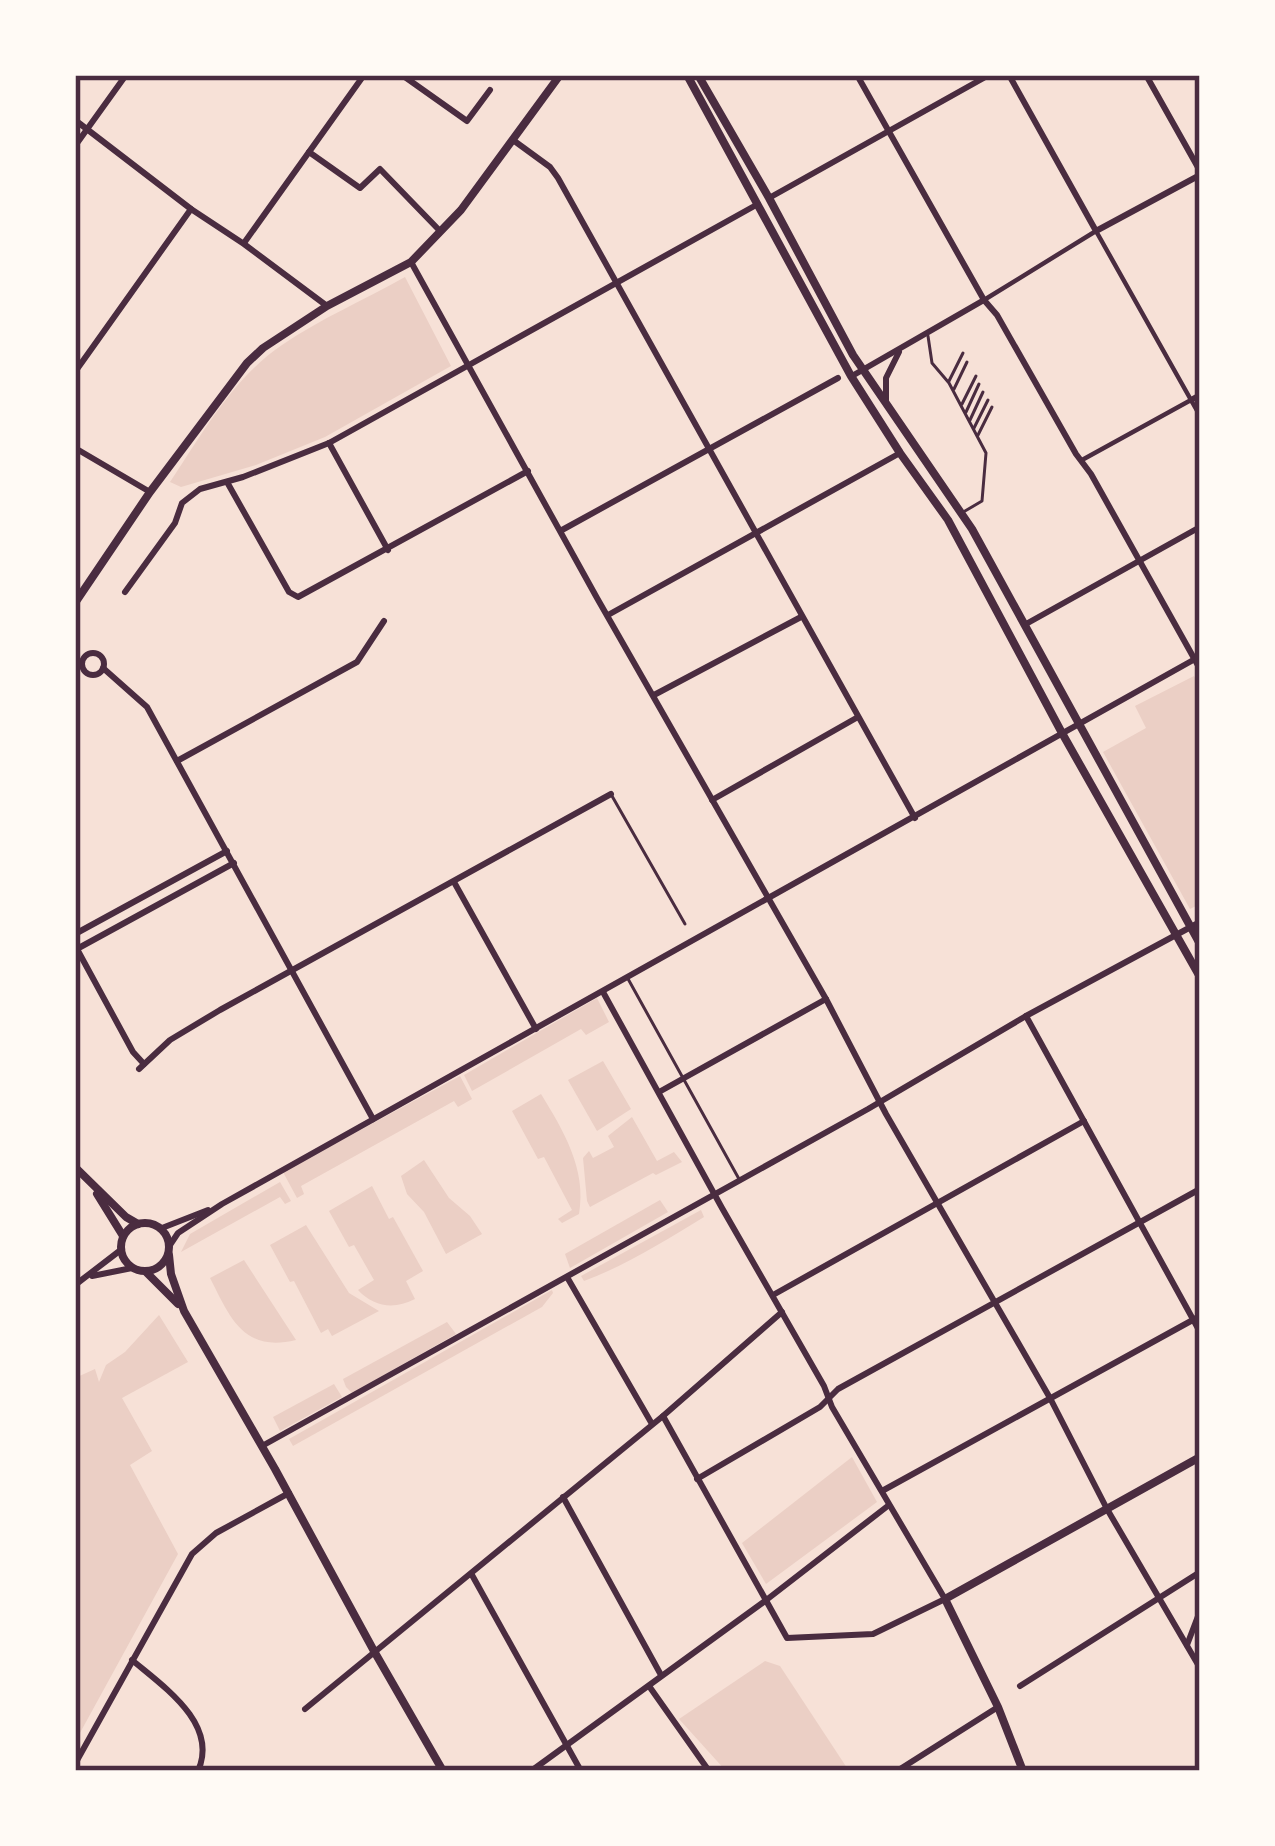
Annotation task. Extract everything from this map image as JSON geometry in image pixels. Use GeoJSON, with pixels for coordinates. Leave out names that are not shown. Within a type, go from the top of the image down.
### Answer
{"type":"FeatureCollection","features":[{"type":"Feature","properties":{"kind":"main road"},"geometry":{"type":"LineString","coordinates":[[75,603],[150,492],[248,363],[327,306],[411,262],[441,232],[560,75]]}},
{"type":"Feature","properties":{"kind":"main road"},"geometry":{"type":"LineString","coordinates":[[687,75],[851,376],[948,520],[1200,976]]}},
{"type":"Feature","properties":{"kind":"main road"},"geometry":{"type":"LineString","coordinates":[[698,75],[854,355],[962,513],[1196,925],[1200,944]]}},
{"type":"Feature","properties":{"kind":"main road"},"geometry":{"type":"LineString","coordinates":[[75,1166],[127,1217],[162,1228],[184,1311]]}},
{"type":"Feature","properties":{"kind":"main road"},"geometry":{"type":"LineString","coordinates":[[90,1183],[123,1236],[124,1260],[158,1280],[184,1311],[443,1771]]}},
{"type":"Feature","properties":{"kind":"main road"},"geometry":{"type":"LineString","coordinates":[[123,1236],[138,1223]]}},
{"type":"Feature","properties":{"kind":"main road"},"geometry":{"type":"LineString","coordinates":[[146,1272],[163,1263],[169,1250]]}},
{"type":"Feature","properties":{"kind":"main road"},"geometry":{"type":"LineString","coordinates":[[1023,1771],[998,1707],[945,1599],[1200,1457]]}},
{"type":"Feature","properties":{"kind":"street"},"geometry":{"type":"LineString","coordinates":[[75,146],[126,75]]}},
{"type":"Feature","properties":{"kind":"street"},"geometry":{"type":"LineString","coordinates":[[244,244],[364,75]]}},
{"type":"Feature","properties":{"kind":"street"},"geometry":{"type":"LineString","coordinates":[[402,75],[467,122],[490,90]]}},
{"type":"Feature","properties":{"kind":"street"},"geometry":{"type":"LineString","coordinates":[[857,75],[1200,669]]}},
{"type":"Feature","properties":{"kind":"street"},"geometry":{"type":"LineString","coordinates":[[769,198],[988,75]]}},
{"type":"Feature","properties":{"kind":"street"},"geometry":{"type":"LineString","coordinates":[[1010,75],[1200,416]]}},
{"type":"Feature","properties":{"kind":"street"},"geometry":{"type":"LineString","coordinates":[[851,376],[1200,173],[1146,75]]}},
{"type":"Feature","properties":{"kind":"street"},"geometry":{"type":"LineString","coordinates":[[75,120],[327,306]]}},
{"type":"Feature","properties":{"kind":"street"},"geometry":{"type":"LineString","coordinates":[[513,140],[550,166],[558,178],[915,818]]}},
{"type":"Feature","properties":{"kind":"street"},"geometry":{"type":"LineString","coordinates":[[309,152],[360,188],[380,169],[441,232]]}},
{"type":"Feature","properties":{"kind":"street"},"geometry":{"type":"LineString","coordinates":[[124,592],[175,524],[182,503],[200,489],[328,443],[759,203]]}},
{"type":"Feature","properties":{"kind":"street"},"geometry":{"type":"LineString","coordinates":[[75,372],[191,209]]}},
{"type":"Feature","properties":{"kind":"street"},"geometry":{"type":"LineString","coordinates":[[411,262],[1200,1668]]}},
{"type":"Feature","properties":{"kind":"street"},"geometry":{"type":"LineString","coordinates":[[886,405],[886,378],[900,349]]}},
{"type":"Feature","properties":{"kind":"street"},"geometry":{"type":"LineString","coordinates":[[562,530],[838,377]]}},
{"type":"Feature","properties":{"kind":"street"},"geometry":{"type":"LineString","coordinates":[[1082,460],[1200,395]]}},
{"type":"Feature","properties":{"kind":"street"},"geometry":{"type":"LineString","coordinates":[[328,443],[388,550]]}},
{"type":"Feature","properties":{"kind":"street"},"geometry":{"type":"LineString","coordinates":[[75,448],[150,492]]}},
{"type":"Feature","properties":{"kind":"street"},"geometry":{"type":"LineString","coordinates":[[608,615],[900,453]]}},
{"type":"Feature","properties":{"kind":"street"},"geometry":{"type":"LineString","coordinates":[[227,482],[290,592],[298,597],[528,471]]}},
{"type":"Feature","properties":{"kind":"street"},"geometry":{"type":"LineString","coordinates":[[1025,624],[1200,527]]}},
{"type":"Feature","properties":{"kind":"street"},"geometry":{"type":"LineString","coordinates":[[654,695],[801,617]]}},
{"type":"Feature","properties":{"kind":"street"},"geometry":{"type":"LineString","coordinates":[[177,761],[357,662],[384,621]]}},
{"type":"Feature","properties":{"kind":"street"},"geometry":{"type":"LineString","coordinates":[[75,652],[84,658]]}},
{"type":"Feature","properties":{"kind":"street"},"geometry":{"type":"LineString","coordinates":[[89,653],[100,655],[103,668],[88,673],[84,658],[89,653]]}},
{"type":"Feature","properties":{"kind":"street"},"geometry":{"type":"LineString","coordinates":[[169,1250],[178,1233],[222,1204],[1197,658]]}},
{"type":"Feature","properties":{"kind":"street"},"geometry":{"type":"LineString","coordinates":[[103,668],[147,707],[373,1119]]}},
{"type":"Feature","properties":{"kind":"street"},"geometry":{"type":"LineString","coordinates":[[712,800],[858,717]]}},
{"type":"Feature","properties":{"kind":"street"},"geometry":{"type":"LineString","coordinates":[[234,863],[76,948],[142,1067],[170,1040],[611,794]]}},
{"type":"Feature","properties":{"kind":"street"},"geometry":{"type":"LineString","coordinates":[[75,934],[227,851]]}},
{"type":"Feature","properties":{"kind":"street"},"geometry":{"type":"LineString","coordinates":[[176,879],[182,891]]}},
{"type":"Feature","properties":{"kind":"street"},"geometry":{"type":"LineString","coordinates":[[454,882],[536,1029]]}},
{"type":"Feature","properties":{"kind":"street"},"geometry":{"type":"LineString","coordinates":[[262,1446],[1196,925]]}},
{"type":"Feature","properties":{"kind":"street"},"geometry":{"type":"LineString","coordinates":[[602,991],[945,1599],[873,1634],[787,1638],[663,1416]]}},
{"type":"Feature","properties":{"kind":"street"},"geometry":{"type":"LineString","coordinates":[[659,1092],[826,999]]}},
{"type":"Feature","properties":{"kind":"street"},"geometry":{"type":"LineString","coordinates":[[1027,1016],[1200,1332]]}},
{"type":"Feature","properties":{"kind":"street"},"geometry":{"type":"LineString","coordinates":[[773,1295],[1084,1121]]}},
{"type":"Feature","properties":{"kind":"street"},"geometry":{"type":"LineString","coordinates":[[697,1479],[820,1407],[838,1389],[1200,1189]]}},
{"type":"Feature","properties":{"kind":"street"},"geometry":{"type":"LineString","coordinates":[[162,1228],[222,1204]]}},
{"type":"Feature","properties":{"kind":"street"},"geometry":{"type":"LineString","coordinates":[[75,1285],[122,1249]]}},
{"type":"Feature","properties":{"kind":"street"},"geometry":{"type":"LineString","coordinates":[[89,1277],[132,1268]]}},
{"type":"Feature","properties":{"kind":"street"},"geometry":{"type":"LineString","coordinates":[[568,1277],[652,1424]]}},
{"type":"Feature","properties":{"kind":"street"},"geometry":{"type":"LineString","coordinates":[[305,1708],[663,1416],[782,1312]]}},
{"type":"Feature","properties":{"kind":"street"},"geometry":{"type":"LineString","coordinates":[[882,1491],[1196,1318]]}},
{"type":"Feature","properties":{"kind":"street"},"geometry":{"type":"LineString","coordinates":[[75,1764],[192,1554],[216,1533],[289,1493]]}},
{"type":"Feature","properties":{"kind":"street"},"geometry":{"type":"LineString","coordinates":[[563,1497],[662,1676]]}},
{"type":"Feature","properties":{"kind":"street"},"geometry":{"type":"LineString","coordinates":[[531,1771],[890,1505]]}},
{"type":"Feature","properties":{"kind":"street"},"geometry":{"type":"LineString","coordinates":[[1020,1686],[1200,1572]]}},
{"type":"Feature","properties":{"kind":"street"},"geometry":{"type":"LineString","coordinates":[[471,1574],[581,1771]]}},
{"type":"Feature","properties":{"kind":"street"},"geometry":{"type":"LineString","coordinates":[[1187,1645],[1200,1611]]}},
{"type":"Feature","properties":{"kind":"street"},"geometry":{"type":"LineString","coordinates":[[132,1660],[191,1717],[204,1741],[198,1771]]}},
{"type":"Feature","properties":{"kind":"street"},"geometry":{"type":"LineString","coordinates":[[648,1685],[709,1771]]}},
{"type":"Feature","properties":{"kind":"street"},"geometry":{"type":"LineString","coordinates":[[897,1771],[998,1707]]}},
{"type":"Feature","properties":{"kind":"lane"},"geometry":{"type":"LineString","coordinates":[[928,333],[932,363],[949,383],[986,452],[982,501],[948,520]]}},
{"type":"Feature","properties":{"kind":"lane"},"geometry":{"type":"LineString","coordinates":[[949,383],[963,353]]}},
{"type":"Feature","properties":{"kind":"lane"},"geometry":{"type":"LineString","coordinates":[[953,391],[967,362]]}},
{"type":"Feature","properties":{"kind":"lane"},"geometry":{"type":"LineString","coordinates":[[961,406],[976,376]]}},
{"type":"Feature","properties":{"kind":"lane"},"geometry":{"type":"LineString","coordinates":[[965,413],[979,384]]}},
{"type":"Feature","properties":{"kind":"lane"},"geometry":{"type":"LineString","coordinates":[[969,421],[983,392]]}},
{"type":"Feature","properties":{"kind":"lane"},"geometry":{"type":"LineString","coordinates":[[974,429],[988,400]]}},
{"type":"Feature","properties":{"kind":"lane"},"geometry":{"type":"LineString","coordinates":[[977,436],[992,407]]}},
{"type":"Feature","properties":{"kind":"lane"},"geometry":{"type":"LineString","coordinates":[[611,794],[685,924]]}},
{"type":"Feature","properties":{"kind":"lane"},"geometry":{"type":"LineString","coordinates":[[627,977],[740,1180]]}},
{"type":"Feature","properties":{"kind":"shaded area"},"geometry":{"type":"Polygon","coordinates":[[[405,277],[451,366],[325,437],[256,465],[181,487],[170,482],[220,408],[264,358],[405,277]]]}},
{"type":"Feature","properties":{"kind":"shaded area"},"geometry":{"type":"Polygon","coordinates":[[[1194,676],[1200,687],[1200,904],[1190,909],[1103,752],[1146,728],[1135,706],[1194,676]]]}},
{"type":"Feature","properties":{"kind":"shaded area"},"geometry":{"type":"Polygon","coordinates":[[[597,998],[609,1022],[586,1035],[581,1029],[472,1091],[464,1075],[597,998]]]}},
{"type":"Feature","properties":{"kind":"shaded area"},"geometry":{"type":"Polygon","coordinates":[[[603,1061],[631,1109],[597,1131],[568,1080],[603,1061]]]}},
{"type":"Feature","properties":{"kind":"shaded area"},"geometry":{"type":"Polygon","coordinates":[[[460,1076],[472,1099],[458,1107],[454,1101],[301,1186],[304,1194],[297,1198],[283,1172],[460,1076]]]}},
{"type":"Feature","properties":{"kind":"shaded area"},"geometry":{"type":"Polygon","coordinates":[[[541,1094],[565,1136],[580,1181],[579,1214],[562,1223],[558,1219],[572,1210],[512,1111],[541,1094]]]}},
{"type":"Feature","properties":{"kind":"shaded area"},"geometry":{"type":"Polygon","coordinates":[[[632,1117],[657,1161],[674,1152],[682,1162],[590,1207],[583,1158],[589,1151],[593,1158],[614,1147],[608,1136],[632,1117]]]}},
{"type":"Feature","properties":{"kind":"shaded area"},"geometry":{"type":"Polygon","coordinates":[[[424,1160],[449,1198],[482,1234],[446,1254],[424,1212],[407,1194],[401,1176],[424,1160]]]}},
{"type":"Feature","properties":{"kind":"shaded area"},"geometry":{"type":"Polygon","coordinates":[[[280,1182],[291,1201],[285,1204],[280,1197],[181,1252],[190,1234],[280,1182]]]}},
{"type":"Feature","properties":{"kind":"shaded area"},"geometry":{"type":"Polygon","coordinates":[[[372,1186],[423,1271],[406,1281],[415,1299],[399,1305],[378,1303],[358,1290],[374,1280],[329,1211],[372,1186]]]}},
{"type":"Feature","properties":{"kind":"shaded area"},"geometry":{"type":"Polygon","coordinates":[[[660,1200],[668,1212],[570,1268],[565,1254],[660,1200]]]}},
{"type":"Feature","properties":{"kind":"shaded area"},"geometry":{"type":"Polygon","coordinates":[[[701,1210],[704,1217],[646,1252],[584,1281],[581,1276],[701,1210]]]}},
{"type":"Feature","properties":{"kind":"shaded area"},"geometry":{"type":"Polygon","coordinates":[[[306,1225],[349,1293],[379,1311],[332,1336],[328,1329],[321,1333],[270,1245],[306,1225]]]}},
{"type":"Feature","properties":{"kind":"shaded area"},"geometry":{"type":"Polygon","coordinates":[[[244,1260],[296,1340],[263,1341],[232,1318],[210,1278],[244,1260]]]}},
{"type":"Feature","properties":{"kind":"shaded area"},"geometry":{"type":"Polygon","coordinates":[[[552,1290],[542,1307],[293,1446],[289,1439],[552,1290]]]}},
{"type":"Feature","properties":{"kind":"shaded area"},"geometry":{"type":"Polygon","coordinates":[[[159,1315],[188,1362],[122,1398],[152,1451],[130,1465],[178,1554],[75,1742],[75,1378],[95,1369],[99,1382],[106,1365],[159,1315]]]}},
{"type":"Feature","properties":{"kind":"shaded area"},"geometry":{"type":"Polygon","coordinates":[[[447,1322],[456,1334],[352,1393],[346,1387],[343,1379],[447,1322]]]}},
{"type":"Feature","properties":{"kind":"shaded area"},"geometry":{"type":"Polygon","coordinates":[[[334,1384],[342,1397],[280,1431],[273,1417],[334,1384]]]}},
{"type":"Feature","properties":{"kind":"shaded area"},"geometry":{"type":"Polygon","coordinates":[[[852,1457],[877,1502],[766,1584],[742,1543],[852,1457]]]}},
{"type":"Feature","properties":{"kind":"shaded area"},"geometry":{"type":"Polygon","coordinates":[[[765,1661],[780,1666],[849,1771],[726,1771],[679,1719],[765,1661]]]}}]}
